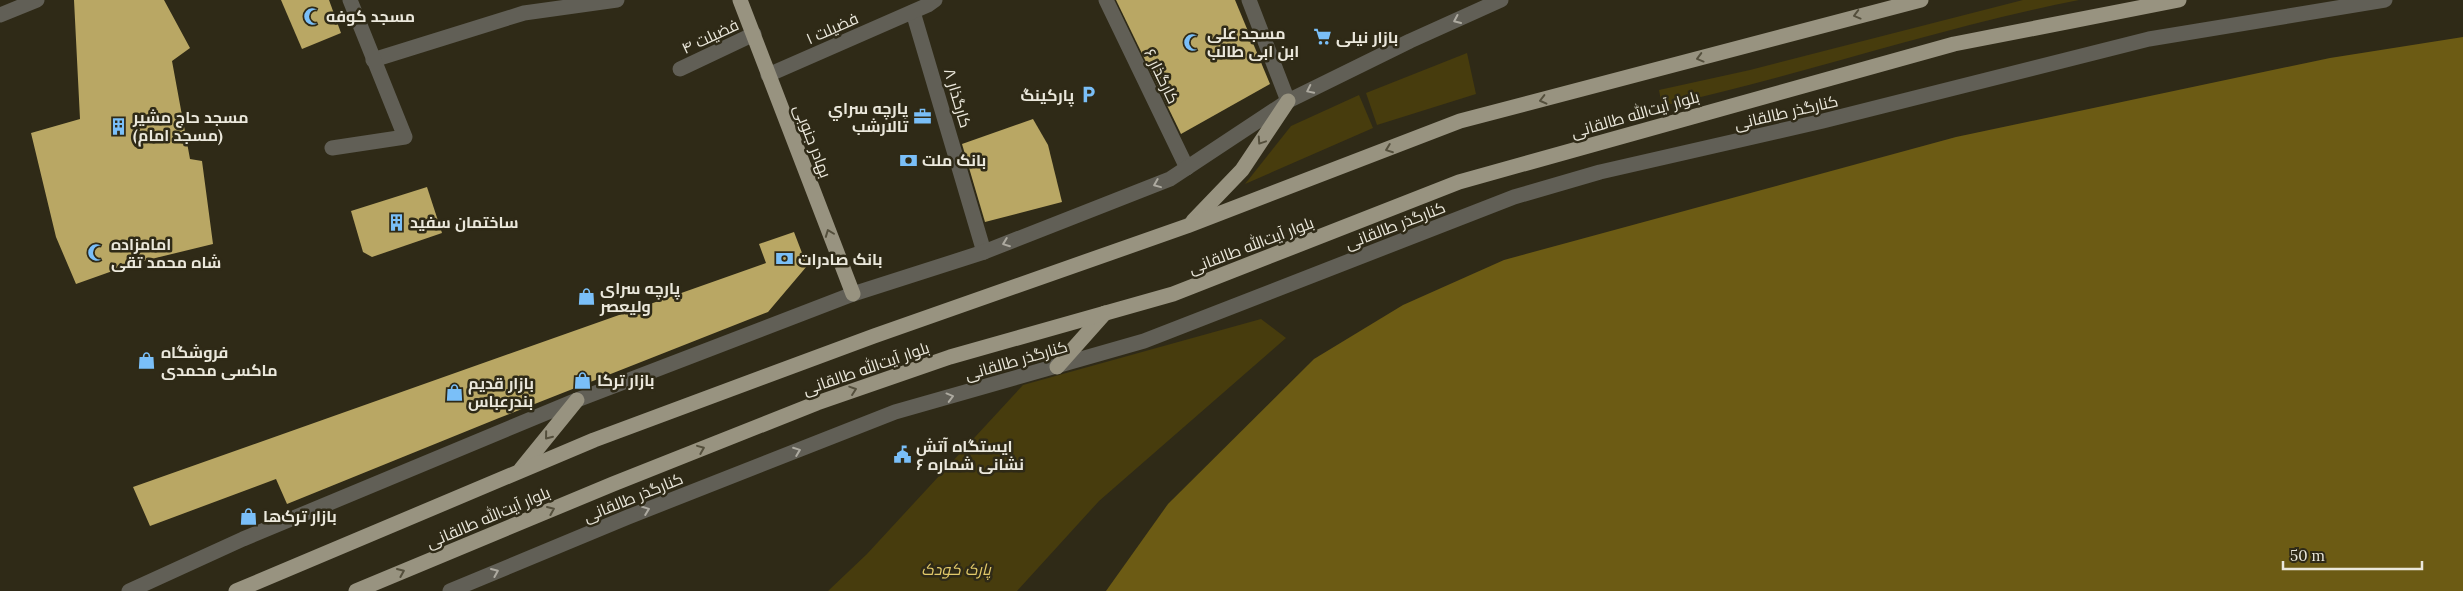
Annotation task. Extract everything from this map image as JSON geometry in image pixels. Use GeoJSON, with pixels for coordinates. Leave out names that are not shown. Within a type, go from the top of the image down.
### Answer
{"type":"FeatureCollection","features":[{"type":"Feature","properties":{"kind":"main road","name":"بهادر جنوبی"},"geometry":{"type":"LineString","coordinates":[[740,0],[853,294]]}},
{"type":"Feature","properties":{"kind":"main road","name":"بلوار آیت‌الله طالقانی"},"geometry":{"type":"LineString","coordinates":[[236,591],[594,440],[874,336],[1187,226],[1460,121],[1922,0]]}},
{"type":"Feature","properties":{"kind":"main road","name":"بلوار آیت‌الله طالقانی"},"geometry":{"type":"LineString","coordinates":[[356,591],[613,484],[817,403],[950,357],[1191,288],[1469,179],[1954,44],[2179,0]]}},
{"type":"Feature","properties":{"kind":"main road"},"geometry":{"type":"LineString","coordinates":[[1187,226],[1242,170],[1288,101]]}},
{"type":"Feature","properties":{"kind":"main road"},"geometry":{"type":"LineString","coordinates":[[1057,367],[1105,313]]}},
{"type":"Feature","properties":{"kind":"main road"},"geometry":{"type":"LineString","coordinates":[[519,472],[577,400]]}},
{"type":"Feature","properties":{"kind":"street"},"geometry":{"type":"LineString","coordinates":[[0,15],[37,0]]}},
{"type":"Feature","properties":{"kind":"street"},"geometry":{"type":"LineString","coordinates":[[332,148],[404,137],[350,0]]}},
{"type":"Feature","properties":{"kind":"street"},"geometry":{"type":"LineString","coordinates":[[373,60],[524,13],[617,0]]}},
{"type":"Feature","properties":{"kind":"street","name":"فضیلت ۱"},"geometry":{"type":"LineString","coordinates":[[768,75],[913,12],[935,0]]}},
{"type":"Feature","properties":{"kind":"street","name":"کارگذار ۶"},"geometry":{"type":"LineString","coordinates":[[1106,0],[1187,168]]}},
{"type":"Feature","properties":{"kind":"street"},"geometry":{"type":"LineString","coordinates":[[1249,0],[1288,101]]}},
{"type":"Feature","properties":{"kind":"street"},"geometry":{"type":"LineString","coordinates":[[128,591],[243,539],[577,400],[853,294],[984,252],[1170,179],[1288,101],[1402,45],[1501,0]]}},
{"type":"Feature","properties":{"kind":"street","name":"کنارگذر طالقانی"},"geometry":{"type":"LineString","coordinates":[[450,591],[628,517],[894,412],[1144,341],[1514,197],[1582,177],[1823,121],[2149,39],[2385,0]]}},
{"type":"Feature","properties":{"kind":"street","name":"کارگذار ۸"},"geometry":{"type":"LineString","coordinates":[[913,12],[984,252]]}},
{"type":"Feature","properties":{"kind":"street","name":"فضیلت ۴"},"geometry":{"type":"LineString","coordinates":[[680,69],[754,34]]}},
{"type":"Feature","properties":{"kind":"green space"},"geometry":{"type":"Polygon","coordinates":[[[2023,0],[2079,0],[1974,24],[1714,94],[1662,106],[1659,90],[1750,70],[2023,0]]]}},
{"type":"Feature","properties":{"kind":"green space"},"geometry":{"type":"Polygon","coordinates":[[[1467,53],[1476,94],[1377,125],[1366,93],[1467,53]]]}},
{"type":"Feature","properties":{"kind":"green space"},"geometry":{"type":"Polygon","coordinates":[[[1359,95],[1373,128],[1245,184],[1291,126],[1359,95]]]}},
{"type":"Feature","properties":{"kind":"green space","name":"پارک کودک"},"geometry":{"type":"Polygon","coordinates":[[[1261,319],[1286,338],[1099,501],[1017,591],[828,591],[867,554],[1023,385],[1261,319]]]}},
{"type":"Feature","properties":{"kind":"shaded area"},"geometry":{"type":"Polygon","coordinates":[[[2463,37],[2463,591],[1106,591],[1168,504],[1314,359],[1403,305],[1504,260],[1956,137],[2330,58],[2463,37]]]}},
{"type":"Feature","properties":{"kind":"building","name":"مسجد حاج مشیر (مسجد امام)"},"geometry":{"type":"Polygon","coordinates":[[[74,0],[164,0],[190,48],[172,61],[190,159],[202,161],[213,244],[135,263],[76,284],[56,237],[31,133],[80,119],[74,0]]]}},
{"type":"Feature","properties":{"kind":"building","name":"مسجد کوفه"},"geometry":{"type":"Polygon","coordinates":[[[281,0],[329,0],[341,33],[302,49],[281,0]]]}},
{"type":"Feature","properties":{"kind":"building","name":"مسجد علی ابن ابی طالب"},"geometry":{"type":"Polygon","coordinates":[[[1116,0],[1235,0],[1270,84],[1181,134],[1116,0]]]}},
{"type":"Feature","properties":{"kind":"building"},"geometry":{"type":"Polygon","coordinates":[[[1033,119],[1048,145],[1062,202],[985,222],[962,144],[1033,119]]]}},
{"type":"Feature","properties":{"kind":"building","name":"ساختمان سفید"},"geometry":{"type":"Polygon","coordinates":[[[427,187],[442,233],[372,257],[363,252],[351,211],[427,187]]]}},
{"type":"Feature","properties":{"kind":"building","name":"بازار قدیم بندرعباس"},"geometry":{"type":"Polygon","coordinates":[[[794,232],[807,266],[768,312],[287,504],[276,479],[150,526],[133,487],[766,263],[759,244],[794,232]]]}},
{"type":"Feature","properties":{"kind":"place","name":"مسجد کوفه"},"geometry":{"type":"Point","coordinates":[312,16]}},
{"type":"Feature","properties":{"kind":"place","name":"بازار نیلی"},"geometry":{"type":"Point","coordinates":[1322,37]}},
{"type":"Feature","properties":{"kind":"place","name":"مسجد علی ابن ابی طالب"},"geometry":{"type":"Point","coordinates":[1193,42]}},
{"type":"Feature","properties":{"kind":"place","name":"پارکینگ"},"geometry":{"type":"Point","coordinates":[1088,95]}},
{"type":"Feature","properties":{"kind":"place","name":"پارچه سراي تالارشب"},"geometry":{"type":"Point","coordinates":[922,117]}},
{"type":"Feature","properties":{"kind":"place","name":"مسجد حاج مشیر (مسجد امام)"},"geometry":{"type":"Point","coordinates":[119,126]}},
{"type":"Feature","properties":{"kind":"place","name":"بانک ملت"},"geometry":{"type":"Point","coordinates":[908,160]}},
{"type":"Feature","properties":{"kind":"place","name":"ساختمان سفید"},"geometry":{"type":"Point","coordinates":[396,222]}},
{"type":"Feature","properties":{"kind":"place","name":"امامزاده شاه محمد تقی"},"geometry":{"type":"Point","coordinates":[97,253]}},
{"type":"Feature","properties":{"kind":"place","name":"بانک صادرات"},"geometry":{"type":"Point","coordinates":[784,259]}},
{"type":"Feature","properties":{"kind":"place","name":"پارچه سرای ولیعصر"},"geometry":{"type":"Point","coordinates":[586,297]}},
{"type":"Feature","properties":{"kind":"place","name":"فروشگاه ماکسی محمدی"},"geometry":{"type":"Point","coordinates":[147,361]}},
{"type":"Feature","properties":{"kind":"place","name":"بازار ترکا"},"geometry":{"type":"Point","coordinates":[583,380]}},
{"type":"Feature","properties":{"kind":"place","name":"بازار قدیم بندرعباس"},"geometry":{"type":"Point","coordinates":[454,392]}},
{"type":"Feature","properties":{"kind":"place","name":"ایستگاه آتش نشانی شماره ۶"},"geometry":{"type":"Point","coordinates":[902,455]}},
{"type":"Feature","properties":{"kind":"place","name":"بازار ترک‌ها"},"geometry":{"type":"Point","coordinates":[249,516]}}]}
